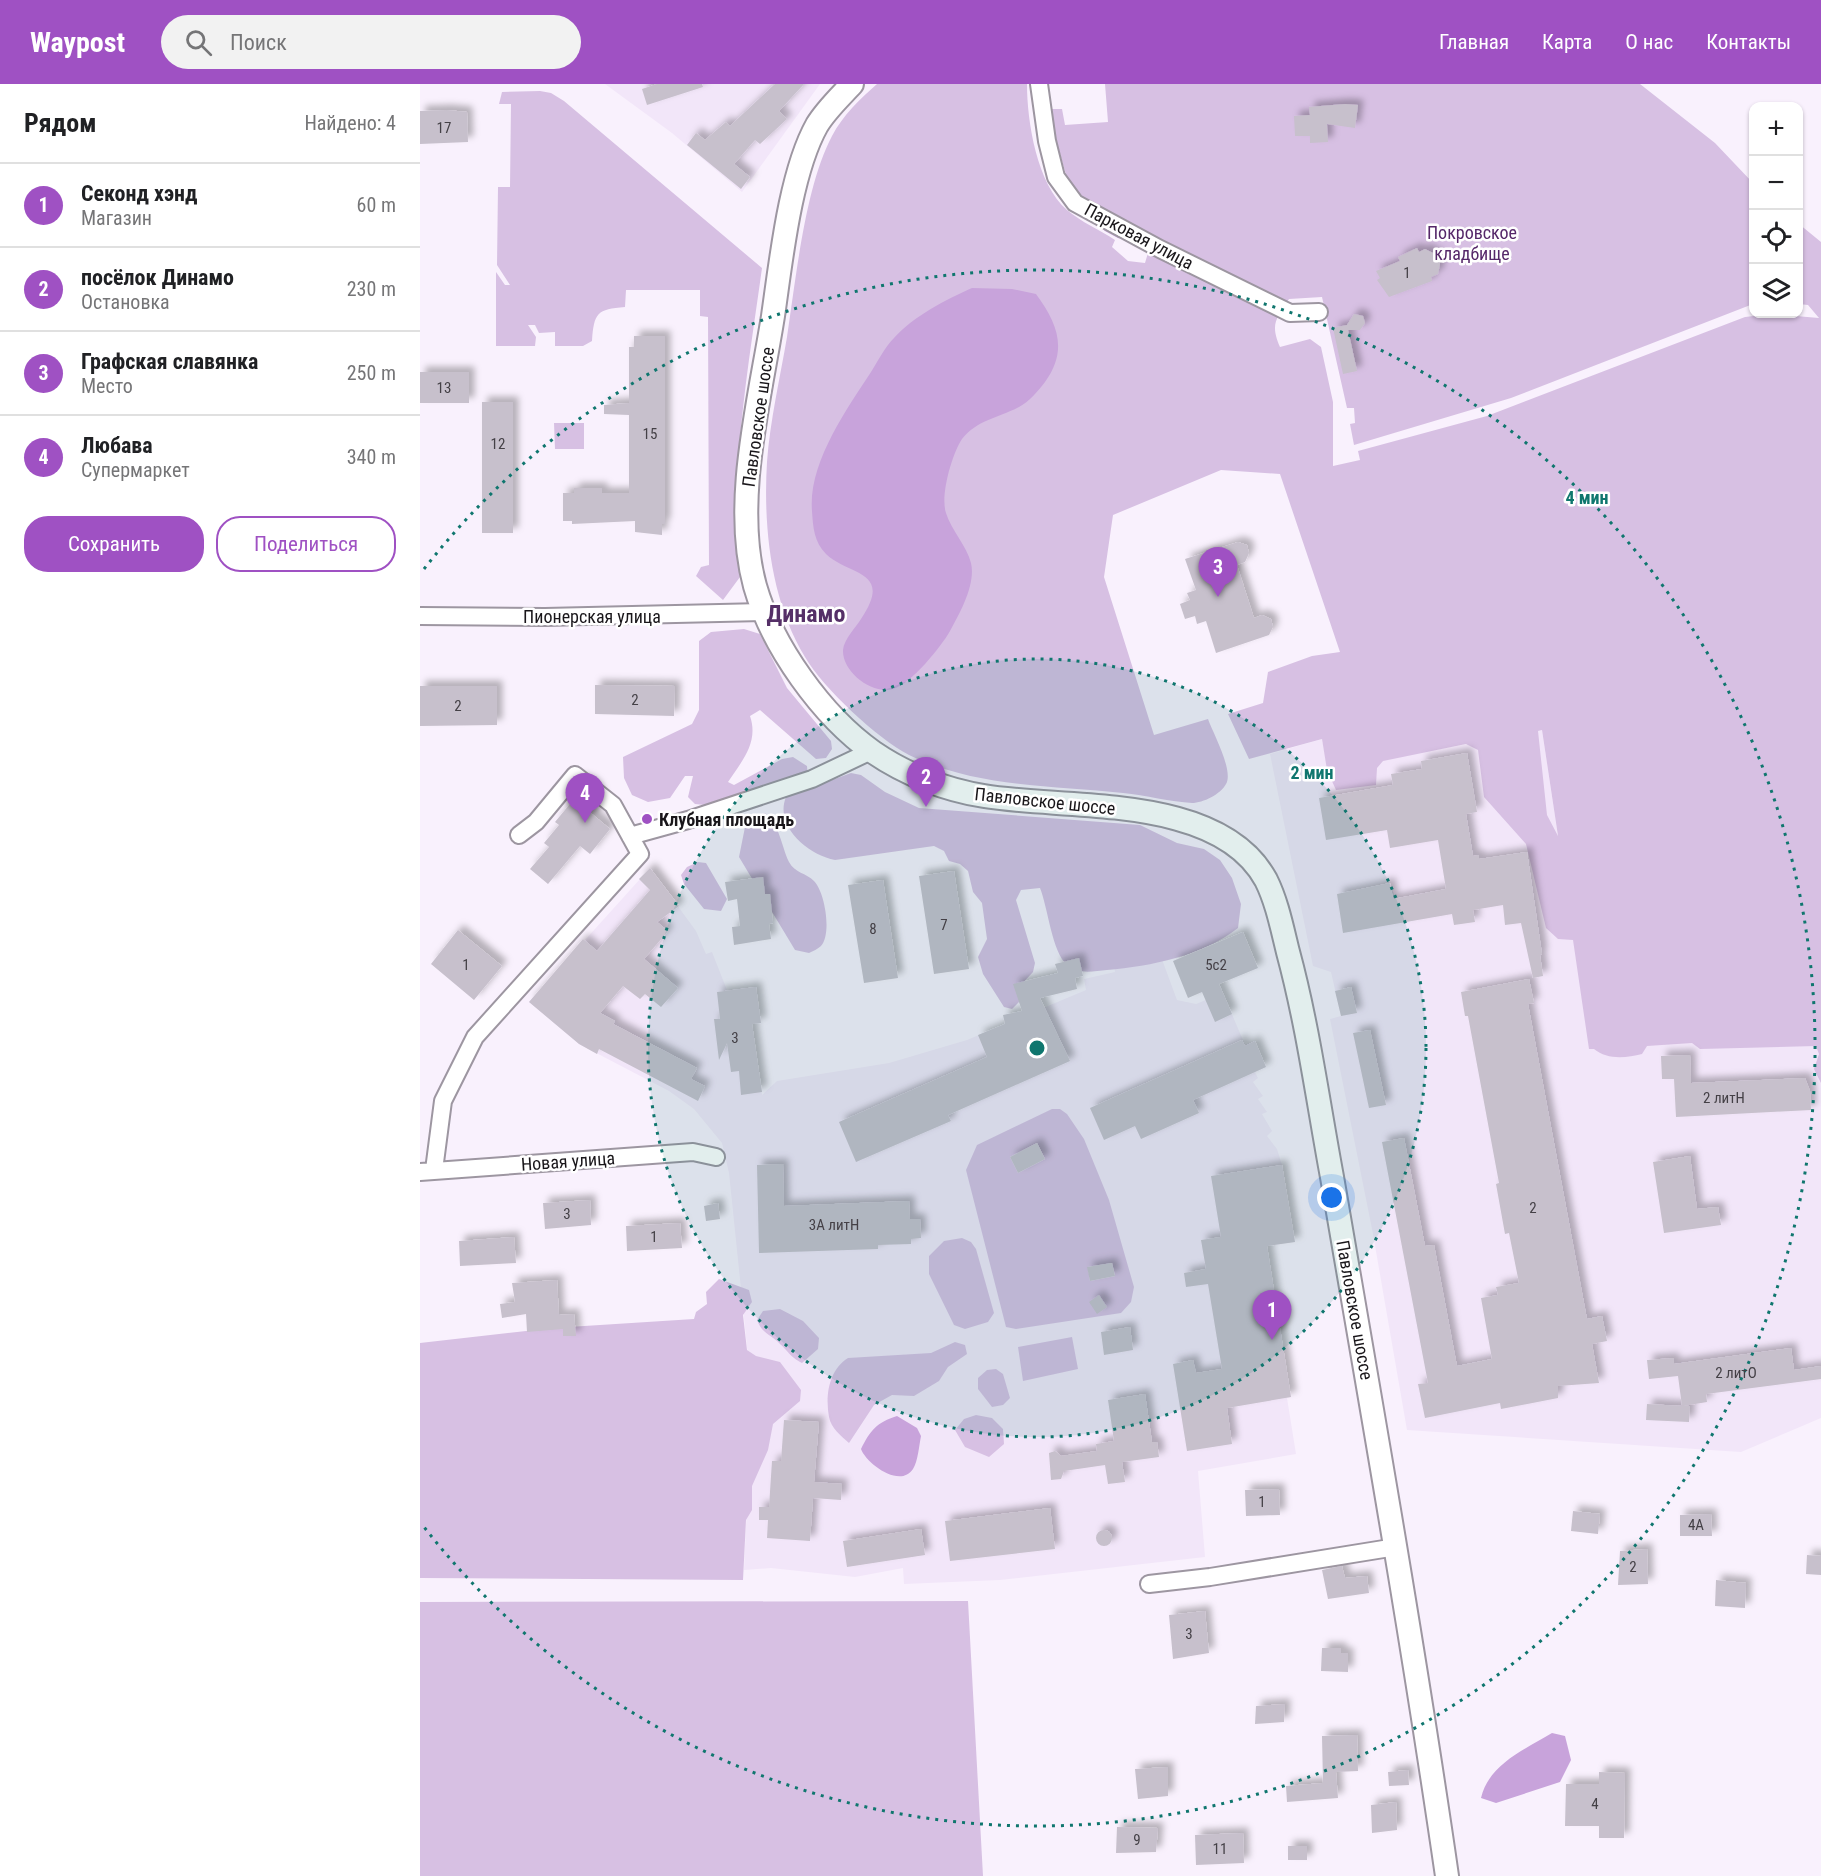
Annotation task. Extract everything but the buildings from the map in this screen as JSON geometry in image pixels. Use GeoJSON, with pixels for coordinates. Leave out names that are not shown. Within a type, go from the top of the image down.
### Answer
{"type":"FeatureCollection","features":[{"type":"Feature","properties":{"kind":"main road","name":"Павловское шоссе"},"geometry":{"type":"LineString","coordinates":[[852,84],[817,126],[794,192],[784,242],[747,499],[748,546],[753,580],[764,612],[786,656],[817,698],[871,751],[898,767],[942,786],[984,796],[1124,809],[1191,824],[1241,849],[1265,877],[1273,897],[1301,1002],[1382,1463],[1447,1876]]}},
{"type":"Feature","properties":{"kind":"street","name":"Парковая улица"},"geometry":{"type":"LineString","coordinates":[[1039,84],[1047,141],[1056,177],[1075,202],[1160,249],[1290,313],[1319,312]]}},
{"type":"Feature","properties":{"kind":"street","name":"Пионерская улица"},"geometry":{"type":"LineString","coordinates":[[420,616],[614,616],[764,612]]}},
{"type":"Feature","properties":{"kind":"street"},"geometry":{"type":"LineString","coordinates":[[630,836],[812,779],[871,751]]}},
{"type":"Feature","properties":{"kind":"street"},"geometry":{"type":"LineString","coordinates":[[427,1171],[443,1101],[475,1037],[640,854],[613,805],[575,775],[536,822],[519,835]]}},
{"type":"Feature","properties":{"kind":"street","name":"Новая улица"},"geometry":{"type":"LineString","coordinates":[[427,1171],[693,1152],[716,1158]]}},
{"type":"Feature","properties":{"kind":"street"},"geometry":{"type":"LineString","coordinates":[[1149,1584],[1210,1577],[1396,1547]]}},
{"type":"Feature","properties":{"kind":"shaded area"},"geometry":{"type":"Polygon","coordinates":[[[605,84],[820,84],[742,192],[672,133],[605,84]]]}},
{"type":"Feature","properties":{"kind":"shaded area"},"geometry":{"type":"Polygon","coordinates":[[[972,288],[1012,289],[1036,294],[1055,327],[1058,348],[1056,359],[1045,382],[1030,399],[1019,407],[974,428],[958,446],[948,475],[945,506],[948,519],[971,563],[971,580],[966,598],[946,638],[917,673],[893,689],[876,689],[853,674],[847,666],[843,650],[848,637],[870,603],[873,591],[864,576],[835,561],[819,544],[812,511],[812,493],[816,475],[822,456],[840,420],[891,342],[920,316],[972,288]]]}},
{"type":"Feature","properties":{"kind":"shaded area"},"geometry":{"type":"Polygon","coordinates":[[[1542,730],[1590,1049],[1821,1031],[1821,1418],[1741,1452],[1407,1430],[1373,1234],[1330,1019],[1341,1016],[1331,972],[1313,966],[1270,754],[1322,739],[1328,770],[1542,730]]]}},
{"type":"Feature","properties":{"kind":"shaded area"},"geometry":{"type":"Polygon","coordinates":[[[650,868],[696,931],[706,954],[712,952],[727,990],[756,987],[761,1023],[752,1024],[762,1095],[777,1081],[889,1063],[967,1040],[1086,990],[1084,979],[1115,972],[1114,966],[1160,954],[1177,1000],[1196,1004],[1223,993],[1245,1045],[1255,1041],[1266,1067],[1255,1072],[1258,1078],[1253,1082],[1263,1096],[1258,1099],[1267,1112],[1262,1114],[1272,1131],[1267,1136],[1277,1149],[1282,1165],[1295,1242],[1267,1246],[1291,1397],[1287,1398],[1296,1454],[1198,1471],[1205,1557],[1000,1580],[904,1584],[903,1568],[855,1577],[771,1568],[744,1570],[752,1395],[729,1173],[722,1143],[694,1109],[669,1091],[579,1044],[529,1002],[650,868]]]}},
{"type":"Feature","properties":{"kind":"shaded area"},"geometry":{"type":"Polygon","coordinates":[[[897,1416],[917,1428],[921,1436],[913,1469],[900,1476],[884,1472],[876,1467],[861,1449],[875,1428],[884,1421],[897,1416]]]}},
{"type":"Feature","properties":{"kind":"shaded area"},"geometry":{"type":"Polygon","coordinates":[[[1552,1733],[1565,1736],[1571,1760],[1560,1782],[1496,1803],[1481,1798],[1485,1786],[1500,1767],[1519,1752],[1552,1733]]]}},
{"type":"Feature","properties":{"kind":"green space","name":"Покровское кладбище"},"geometry":{"type":"Polygon","coordinates":[[[877,84],[1027,84],[1029,116],[1036,152],[1048,185],[1057,199],[1072,214],[1115,240],[1112,247],[1128,261],[1145,263],[1148,253],[1140,243],[1071,192],[1047,109],[1062,109],[1065,125],[1108,122],[1105,84],[1640,84],[1715,143],[1749,179],[1749,306],[1511,398],[1354,445],[1350,424],[1355,423],[1354,408],[1347,408],[1322,297],[1289,299],[1276,322],[1275,333],[1280,347],[1310,339],[1321,347],[1333,402],[1333,466],[1360,460],[1358,451],[1487,416],[1745,317],[1819,318],[1808,305],[1803,304],[1803,227],[1821,242],[1821,1083],[1814,1069],[1819,1054],[1816,1046],[1700,1049],[1692,1043],[1647,1046],[1642,1054],[1623,1057],[1605,1055],[1589,1049],[1573,940],[1558,939],[1546,928],[1526,844],[1484,797],[1478,750],[1466,744],[1383,761],[1377,768],[1376,785],[1336,790],[1327,770],[1322,739],[1249,759],[1228,714],[1263,703],[1268,672],[1312,656],[1340,652],[1280,474],[1221,470],[1113,515],[1104,577],[1154,735],[1208,719],[1222,752],[1228,778],[1224,788],[1211,797],[1192,803],[1123,793],[1014,783],[960,773],[934,766],[909,755],[882,737],[852,712],[813,669],[793,635],[784,612],[777,588],[768,537],[766,487],[768,447],[808,206],[832,136],[852,108],[877,84]],[[1542,730],[1538,731],[1547,815],[1558,836],[1542,730]]]}},
{"type":"Feature","properties":{"kind":"green space"},"geometry":{"type":"Polygon","coordinates":[[[502,92],[551,93],[564,101],[762,268],[738,460],[737,538],[740,577],[723,600],[696,576],[701,567],[709,565],[708,317],[700,316],[700,290],[626,290],[625,307],[608,309],[599,314],[594,324],[592,341],[583,346],[555,346],[555,332],[539,333],[535,325],[528,325],[536,337],[535,346],[496,346],[496,272],[505,285],[510,285],[497,265],[498,187],[510,187],[511,104],[499,104],[502,92]]]}},
{"type":"Feature","properties":{"kind":"green space"},"geometry":{"type":"Polygon","coordinates":[[[554,423],[584,423],[584,449],[555,449],[554,423]]]}},
{"type":"Feature","properties":{"kind":"green space"},"geometry":{"type":"Polygon","coordinates":[[[744,629],[760,634],[787,688],[831,741],[832,749],[826,758],[816,759],[760,710],[750,716],[751,743],[728,782],[734,785],[782,759],[793,757],[807,766],[808,778],[714,806],[695,804],[688,797],[693,776],[685,776],[670,798],[648,802],[632,795],[624,778],[623,757],[692,724],[699,710],[699,641],[711,632],[744,629]]]}},
{"type":"Feature","properties":{"kind":"green space"},"geometry":{"type":"Polygon","coordinates":[[[851,773],[861,775],[885,792],[919,808],[1140,825],[1177,843],[1204,849],[1220,860],[1232,878],[1241,904],[1238,928],[1209,946],[1176,958],[1124,968],[1076,970],[1067,965],[1058,950],[1040,888],[1021,890],[1016,900],[1035,963],[1033,972],[1019,987],[1020,1001],[1012,1009],[1004,1007],[983,974],[978,957],[987,939],[982,903],[973,892],[968,871],[960,864],[949,861],[944,851],[934,846],[835,860],[804,846],[789,828],[784,808],[786,797],[851,773]]]}},
{"type":"Feature","properties":{"kind":"green space"},"geometry":{"type":"Polygon","coordinates":[[[765,813],[777,829],[791,866],[814,881],[824,903],[827,923],[824,940],[821,946],[809,953],[795,950],[739,857],[746,822],[765,813]]]}},
{"type":"Feature","properties":{"kind":"green space"},"geometry":{"type":"Polygon","coordinates":[[[698,862],[706,863],[727,899],[721,911],[704,909],[684,884],[681,875],[687,867],[698,862]]]}},
{"type":"Feature","properties":{"kind":"green space"},"geometry":{"type":"Polygon","coordinates":[[[1052,1109],[1060,1109],[1067,1114],[1084,1139],[1109,1200],[1134,1287],[1131,1302],[1121,1313],[1016,1329],[1006,1327],[966,1170],[977,1145],[1052,1109]],[[1037,1143],[1010,1157],[1018,1173],[1045,1159],[1037,1143]],[[1112,1263],[1088,1267],[1090,1281],[1115,1276],[1112,1263]]]}},
{"type":"Feature","properties":{"kind":"green space"},"geometry":{"type":"Polygon","coordinates":[[[962,1238],[971,1242],[976,1249],[994,1313],[988,1322],[965,1329],[954,1325],[929,1274],[929,1256],[944,1241],[962,1238]]]}},
{"type":"Feature","properties":{"kind":"green space"},"geometry":{"type":"Polygon","coordinates":[[[719,1279],[749,1290],[752,1302],[743,1315],[747,1350],[756,1356],[780,1362],[801,1390],[800,1401],[773,1424],[768,1450],[752,1486],[752,1510],[746,1520],[743,1580],[420,1578],[420,1343],[553,1328],[694,1319],[696,1312],[707,1304],[706,1292],[719,1279]]]}},
{"type":"Feature","properties":{"kind":"green space"},"geometry":{"type":"Polygon","coordinates":[[[780,1309],[803,1321],[819,1338],[818,1349],[802,1363],[759,1325],[757,1320],[763,1311],[780,1309]]]}},
{"type":"Feature","properties":{"kind":"green space"},"geometry":{"type":"Polygon","coordinates":[[[1072,1337],[1078,1369],[1023,1381],[1018,1347],[1072,1337]]]}},
{"type":"Feature","properties":{"kind":"green space"},"geometry":{"type":"Polygon","coordinates":[[[955,1342],[965,1345],[967,1354],[948,1367],[939,1381],[914,1396],[892,1395],[874,1405],[849,1443],[834,1428],[829,1417],[828,1392],[836,1369],[848,1358],[931,1353],[955,1342]]]}},
{"type":"Feature","properties":{"kind":"green space"},"geometry":{"type":"Polygon","coordinates":[[[996,1369],[1003,1374],[1010,1398],[1003,1405],[992,1407],[978,1389],[978,1378],[987,1370],[996,1369]]]}},
{"type":"Feature","properties":{"kind":"green space"},"geometry":{"type":"Polygon","coordinates":[[[976,1415],[992,1418],[1003,1429],[1004,1444],[989,1457],[965,1447],[955,1430],[964,1419],[976,1415]]]}},
{"type":"Feature","properties":{"kind":"green space"},"geometry":{"type":"Polygon","coordinates":[[[968,1601],[983,1876],[420,1876],[420,1602],[968,1601]]]}},
{"type":"Feature","properties":{"kind":"waterway"},"geometry":{"type":"LineString","coordinates":[[1106,229],[1119,236]]}},
{"type":"Feature","properties":{"kind":"place","name":"Графская славянка"},"geometry":{"type":"Point","coordinates":[1218,597]}},
{"type":"Feature","properties":{"kind":"place","name":"посёлок Динамо"},"geometry":{"type":"Point","coordinates":[926,807]}},
{"type":"Feature","properties":{"kind":"place","name":"Клубная площадь"},"geometry":{"type":"Point","coordinates":[647,819]}},
{"type":"Feature","properties":{"kind":"place","name":"Любава"},"geometry":{"type":"Point","coordinates":[585,823]}},
{"type":"Feature","properties":{"kind":"place","name":"Секонд хэнд"},"geometry":{"type":"Point","coordinates":[1272,1340]}},
{"type":"Feature","properties":{"kind":"district","name":"Динамо"},"geometry":{"type":"Point","coordinates":[806,614]}}]}
